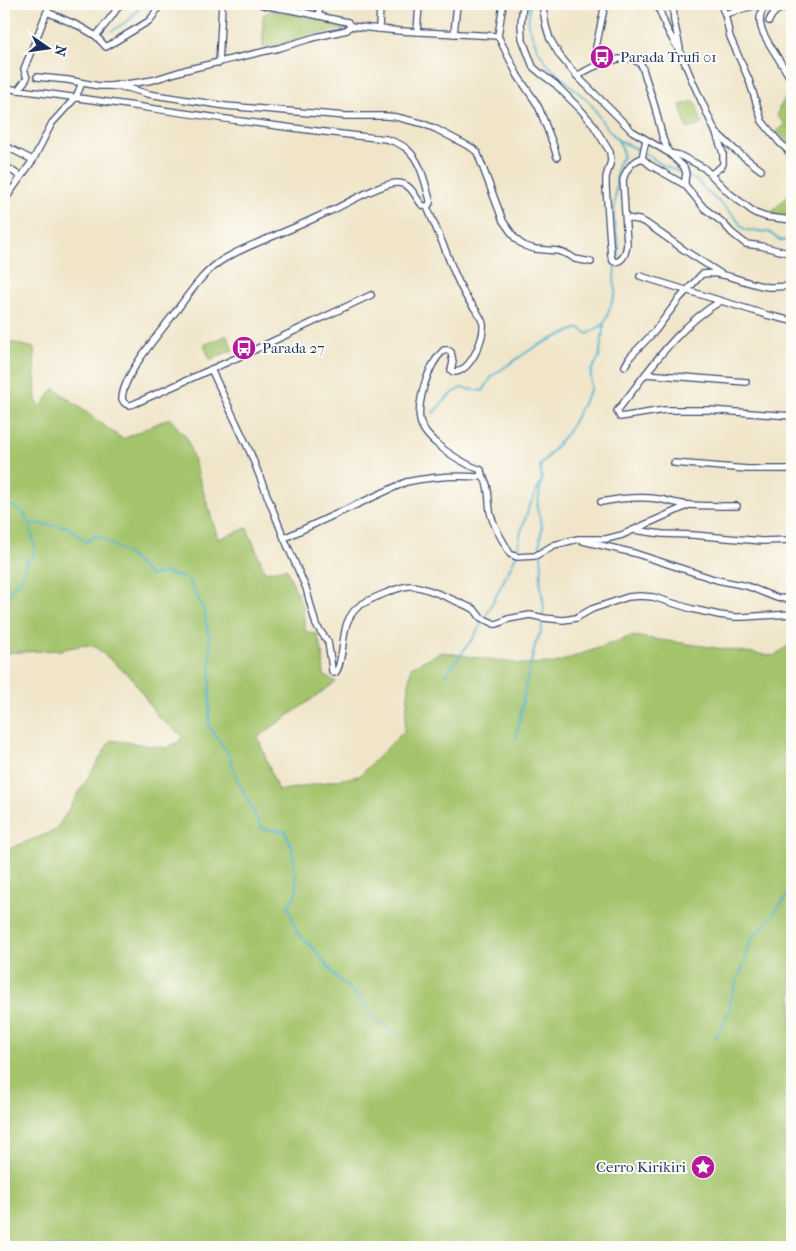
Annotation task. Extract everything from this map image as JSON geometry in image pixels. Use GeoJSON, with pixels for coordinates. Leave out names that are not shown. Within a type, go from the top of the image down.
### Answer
{"type":"FeatureCollection","features":[{"type":"Feature","properties":{"kind":"street"},"geometry":{"type":"LineString","coordinates":[[18,90],[27,78],[24,70],[50,4]]}},
{"type":"Feature","properties":{"kind":"street"},"geometry":{"type":"LineString","coordinates":[[47,12],[79,26],[96,36],[106,47],[149,21],[160,4]]}},
{"type":"Feature","properties":{"kind":"street"},"geometry":{"type":"LineString","coordinates":[[219,63],[222,4]]}},
{"type":"Feature","properties":{"kind":"street"},"geometry":{"type":"LineString","coordinates":[[263,4],[348,22],[350,26],[498,36]]}},
{"type":"Feature","properties":{"kind":"street"},"geometry":{"type":"LineString","coordinates":[[319,4],[319,16]]}},
{"type":"Feature","properties":{"kind":"street"},"geometry":{"type":"LineString","coordinates":[[379,29],[380,4]]}},
{"type":"Feature","properties":{"kind":"street"},"geometry":{"type":"LineString","coordinates":[[417,32],[419,4]]}},
{"type":"Feature","properties":{"kind":"street"},"geometry":{"type":"LineString","coordinates":[[454,34],[457,4]]}},
{"type":"Feature","properties":{"kind":"street"},"geometry":{"type":"LineString","coordinates":[[503,4],[498,36],[518,76],[539,108],[556,157]]}},
{"type":"Feature","properties":{"kind":"street"},"geometry":{"type":"LineString","coordinates":[[524,4],[521,24],[522,38],[533,67],[555,84],[581,110],[610,152],[611,161],[606,177],[606,187],[611,256],[615,262],[620,261],[626,252],[628,244],[624,175],[630,164],[642,158]]}},
{"type":"Feature","properties":{"kind":"street"},"geometry":{"type":"LineString","coordinates":[[542,4],[546,26],[555,48],[576,76],[632,131],[669,153],[684,167],[686,170],[685,185]]}},
{"type":"Feature","properties":{"kind":"street"},"geometry":{"type":"LineString","coordinates":[[601,63],[596,47],[605,4]]}},
{"type":"Feature","properties":{"kind":"street"},"geometry":{"type":"LineString","coordinates":[[657,4],[666,27],[680,51]]}},
{"type":"Feature","properties":{"kind":"street"},"geometry":{"type":"LineString","coordinates":[[673,4],[680,51],[724,153],[724,164],[711,174]]}},
{"type":"Feature","properties":{"kind":"street"},"geometry":{"type":"LineString","coordinates":[[721,4],[730,37],[749,80],[762,121],[779,142],[792,154]]}},
{"type":"Feature","properties":{"kind":"street"},"geometry":{"type":"LineString","coordinates":[[725,14],[760,4]]}},
{"type":"Feature","properties":{"kind":"street"},"geometry":{"type":"LineString","coordinates":[[767,4],[760,13],[762,32],[792,82]]}},
{"type":"Feature","properties":{"kind":"street"},"geometry":{"type":"LineString","coordinates":[[96,36],[112,16],[117,5]]}},
{"type":"Feature","properties":{"kind":"street"},"geometry":{"type":"LineString","coordinates":[[769,21],[772,14],[777,10],[792,6]]}},
{"type":"Feature","properties":{"kind":"street"},"geometry":{"type":"LineString","coordinates":[[110,86],[153,80],[185,70],[347,30],[350,26]]}},
{"type":"Feature","properties":{"kind":"street"},"geometry":{"type":"LineString","coordinates":[[576,76],[601,63],[627,59],[640,62],[669,153]]}},
{"type":"Feature","properties":{"kind":"street"},"geometry":{"type":"LineString","coordinates":[[37,77],[128,88],[148,94],[226,106],[346,116],[396,117],[436,129],[477,152],[502,221],[519,242],[535,249],[558,251],[575,259],[591,262]]}},
{"type":"Feature","properties":{"kind":"street"},"geometry":{"type":"LineString","coordinates":[[4,201],[33,160],[52,123],[76,97],[82,83]]}},
{"type":"Feature","properties":{"kind":"street"},"geometry":{"type":"LineString","coordinates":[[4,88],[329,133],[386,139],[407,148],[416,160],[430,200],[427,207]]}},
{"type":"Feature","properties":{"kind":"street"},"geometry":{"type":"LineString","coordinates":[[716,133],[761,170]]}},
{"type":"Feature","properties":{"kind":"street"},"geometry":{"type":"LineString","coordinates":[[642,158],[646,140]]}},
{"type":"Feature","properties":{"kind":"street"},"geometry":{"type":"LineString","coordinates":[[4,145],[33,160]]}},
{"type":"Feature","properties":{"kind":"street"},"geometry":{"type":"LineString","coordinates":[[669,153],[679,155],[711,174],[729,193],[755,213],[766,217],[792,220]]}},
{"type":"Feature","properties":{"kind":"street"},"geometry":{"type":"LineString","coordinates":[[642,158],[650,165],[685,185],[704,208],[746,244],[792,254]]}},
{"type":"Feature","properties":{"kind":"street"},"geometry":{"type":"LineString","coordinates":[[4,165],[21,177]]}},
{"type":"Feature","properties":{"kind":"street"},"geometry":{"type":"LineString","coordinates":[[371,295],[132,405],[125,404],[122,399],[123,390],[132,371],[146,349],[192,289],[223,260],[375,190],[392,184],[404,184],[411,188],[422,205],[427,207],[459,283],[482,321],[483,331],[476,353],[461,371],[453,372],[453,362],[448,350],[440,353],[426,381],[419,412],[420,422],[435,442],[459,460],[481,470],[489,494],[490,512],[510,554],[517,557],[535,556],[554,545],[578,539],[606,538],[622,535],[689,505]]}},
{"type":"Feature","properties":{"kind":"street"},"geometry":{"type":"LineString","coordinates":[[626,218],[646,223],[706,265],[728,276]]}},
{"type":"Feature","properties":{"kind":"street"},"geometry":{"type":"LineString","coordinates":[[625,366],[630,356],[655,331],[679,299],[702,274],[728,276],[769,287],[792,287]]}},
{"type":"Feature","properties":{"kind":"street"},"geometry":{"type":"LineString","coordinates":[[640,276],[792,321]]}},
{"type":"Feature","properties":{"kind":"street"},"geometry":{"type":"LineString","coordinates":[[721,301],[692,321],[666,348],[617,410],[620,417],[665,410],[709,410],[792,416]]}},
{"type":"Feature","properties":{"kind":"street"},"geometry":{"type":"LineString","coordinates":[[211,370],[250,452],[306,588],[316,625],[328,642],[332,671],[334,673],[339,667],[347,622],[356,609],[368,601],[410,585],[470,607],[481,618],[494,624],[530,615],[563,620],[576,618],[592,608],[628,597],[640,596],[653,597],[734,617],[792,614]]}},
{"type":"Feature","properties":{"kind":"street"},"geometry":{"type":"LineString","coordinates":[[646,374],[746,382]]}},
{"type":"Feature","properties":{"kind":"street"},"geometry":{"type":"LineString","coordinates":[[674,463],[747,469],[792,469]]}},
{"type":"Feature","properties":{"kind":"street"},"geometry":{"type":"LineString","coordinates":[[284,538],[406,482],[424,478],[478,477],[481,473]]}},
{"type":"Feature","properties":{"kind":"street"},"geometry":{"type":"LineString","coordinates":[[601,502],[626,497],[638,497],[689,505],[737,506]]}},
{"type":"Feature","properties":{"kind":"street"},"geometry":{"type":"LineString","coordinates":[[632,530],[762,541],[792,540]]}},
{"type":"Feature","properties":{"kind":"street"},"geometry":{"type":"LineString","coordinates":[[578,539],[717,580],[747,586],[777,598],[792,598]]}},
{"type":"Feature","properties":{"kind":"green space"},"geometry":{"type":"Polygon","coordinates":[[[271,10],[322,20],[344,22],[346,26],[344,29],[309,35],[307,38],[263,48],[263,15],[271,10]]]}},
{"type":"Feature","properties":{"kind":"green space"},"geometry":{"type":"Polygon","coordinates":[[[792,88],[792,147],[776,131],[785,124],[777,116],[779,108],[792,88]]]}},
{"type":"Feature","properties":{"kind":"green space"},"geometry":{"type":"Polygon","coordinates":[[[695,101],[702,124],[687,129],[680,105],[695,101]]]}},
{"type":"Feature","properties":{"kind":"green space"},"geometry":{"type":"Polygon","coordinates":[[[792,147],[792,160],[786,153],[792,147]]]}},
{"type":"Feature","properties":{"kind":"green space"},"geometry":{"type":"Polygon","coordinates":[[[792,191],[792,216],[770,214],[792,191]]]}},
{"type":"Feature","properties":{"kind":"green space"},"geometry":{"type":"Polygon","coordinates":[[[227,335],[233,350],[210,360],[204,345],[227,335]]]}},
{"type":"Feature","properties":{"kind":"green space"},"geometry":{"type":"Polygon","coordinates":[[[6,341],[34,348],[36,401],[42,406],[54,388],[123,439],[169,418],[187,438],[218,539],[247,528],[265,572],[286,568],[303,607],[305,631],[317,634],[323,656],[324,675],[336,682],[258,737],[278,791],[359,776],[404,731],[411,667],[441,652],[520,664],[556,663],[632,636],[774,656],[792,643],[792,1247],[4,1247],[4,851],[56,830],[111,740],[166,748],[178,742],[183,736],[158,717],[131,677],[94,646],[83,645],[60,650],[4,653],[4,343],[6,341]]]}},
{"type":"Feature","properties":{"kind":"waterway"},"geometry":{"type":"LineString","coordinates":[[112,31],[129,20],[143,4]]}},
{"type":"Feature","properties":{"kind":"waterway"},"geometry":{"type":"LineString","coordinates":[[530,4],[528,25],[538,50],[549,66],[591,104],[606,127],[618,140],[641,151]]}},
{"type":"Feature","properties":{"kind":"waterway"},"geometry":{"type":"LineString","coordinates":[[618,141],[622,148],[623,157],[617,167],[614,220],[619,247],[618,258]]}},
{"type":"Feature","properties":{"kind":"waterway"},"geometry":{"type":"LineString","coordinates":[[645,153],[661,164],[699,182],[746,230],[769,232],[784,241],[792,239]]}},
{"type":"Feature","properties":{"kind":"waterway"},"geometry":{"type":"LineString","coordinates":[[445,675],[474,637],[517,554],[520,535],[529,507],[542,480],[540,466],[568,432],[591,388],[591,371],[599,358],[604,324],[616,291],[614,280],[615,267]]}},
{"type":"Feature","properties":{"kind":"waterway"},"geometry":{"type":"LineString","coordinates":[[433,413],[449,396],[460,388],[483,391],[492,376],[533,348],[579,328],[588,334],[604,324]]}},
{"type":"Feature","properties":{"kind":"waterway"},"geometry":{"type":"LineString","coordinates":[[541,484],[537,508],[542,526],[541,550]]}},
{"type":"Feature","properties":{"kind":"waterway"},"geometry":{"type":"LineString","coordinates":[[4,499],[5,503],[20,510],[29,523],[68,527],[86,542],[97,535],[129,555],[150,576],[166,573],[188,579],[204,610],[211,649],[209,726],[229,755],[238,781],[262,829],[285,831],[292,847],[297,891],[288,907],[298,934],[316,951],[336,977],[366,1004],[373,1018],[400,1035]]}},
{"type":"Feature","properties":{"kind":"waterway"},"geometry":{"type":"LineString","coordinates":[[4,602],[11,589],[21,579],[26,562],[33,556],[35,547],[29,523]]}},
{"type":"Feature","properties":{"kind":"waterway"},"geometry":{"type":"LineString","coordinates":[[516,739],[527,679],[536,642],[541,632],[544,607],[540,580],[541,555]]}},
{"type":"Feature","properties":{"kind":"waterway"},"geometry":{"type":"LineString","coordinates":[[714,1039],[730,1010],[730,999],[746,958],[750,942],[789,893],[792,883]]}},
{"type":"Feature","properties":{"kind":"place","name":"Parada Trufi 01"},"geometry":{"type":"Point","coordinates":[602,57]}},
{"type":"Feature","properties":{"kind":"place","name":"Parada 27"},"geometry":{"type":"Point","coordinates":[244,348]}},
{"type":"Feature","properties":{"kind":"place","name":"Cerro Kirikiri"},"geometry":{"type":"Point","coordinates":[703,1167]}}]}
